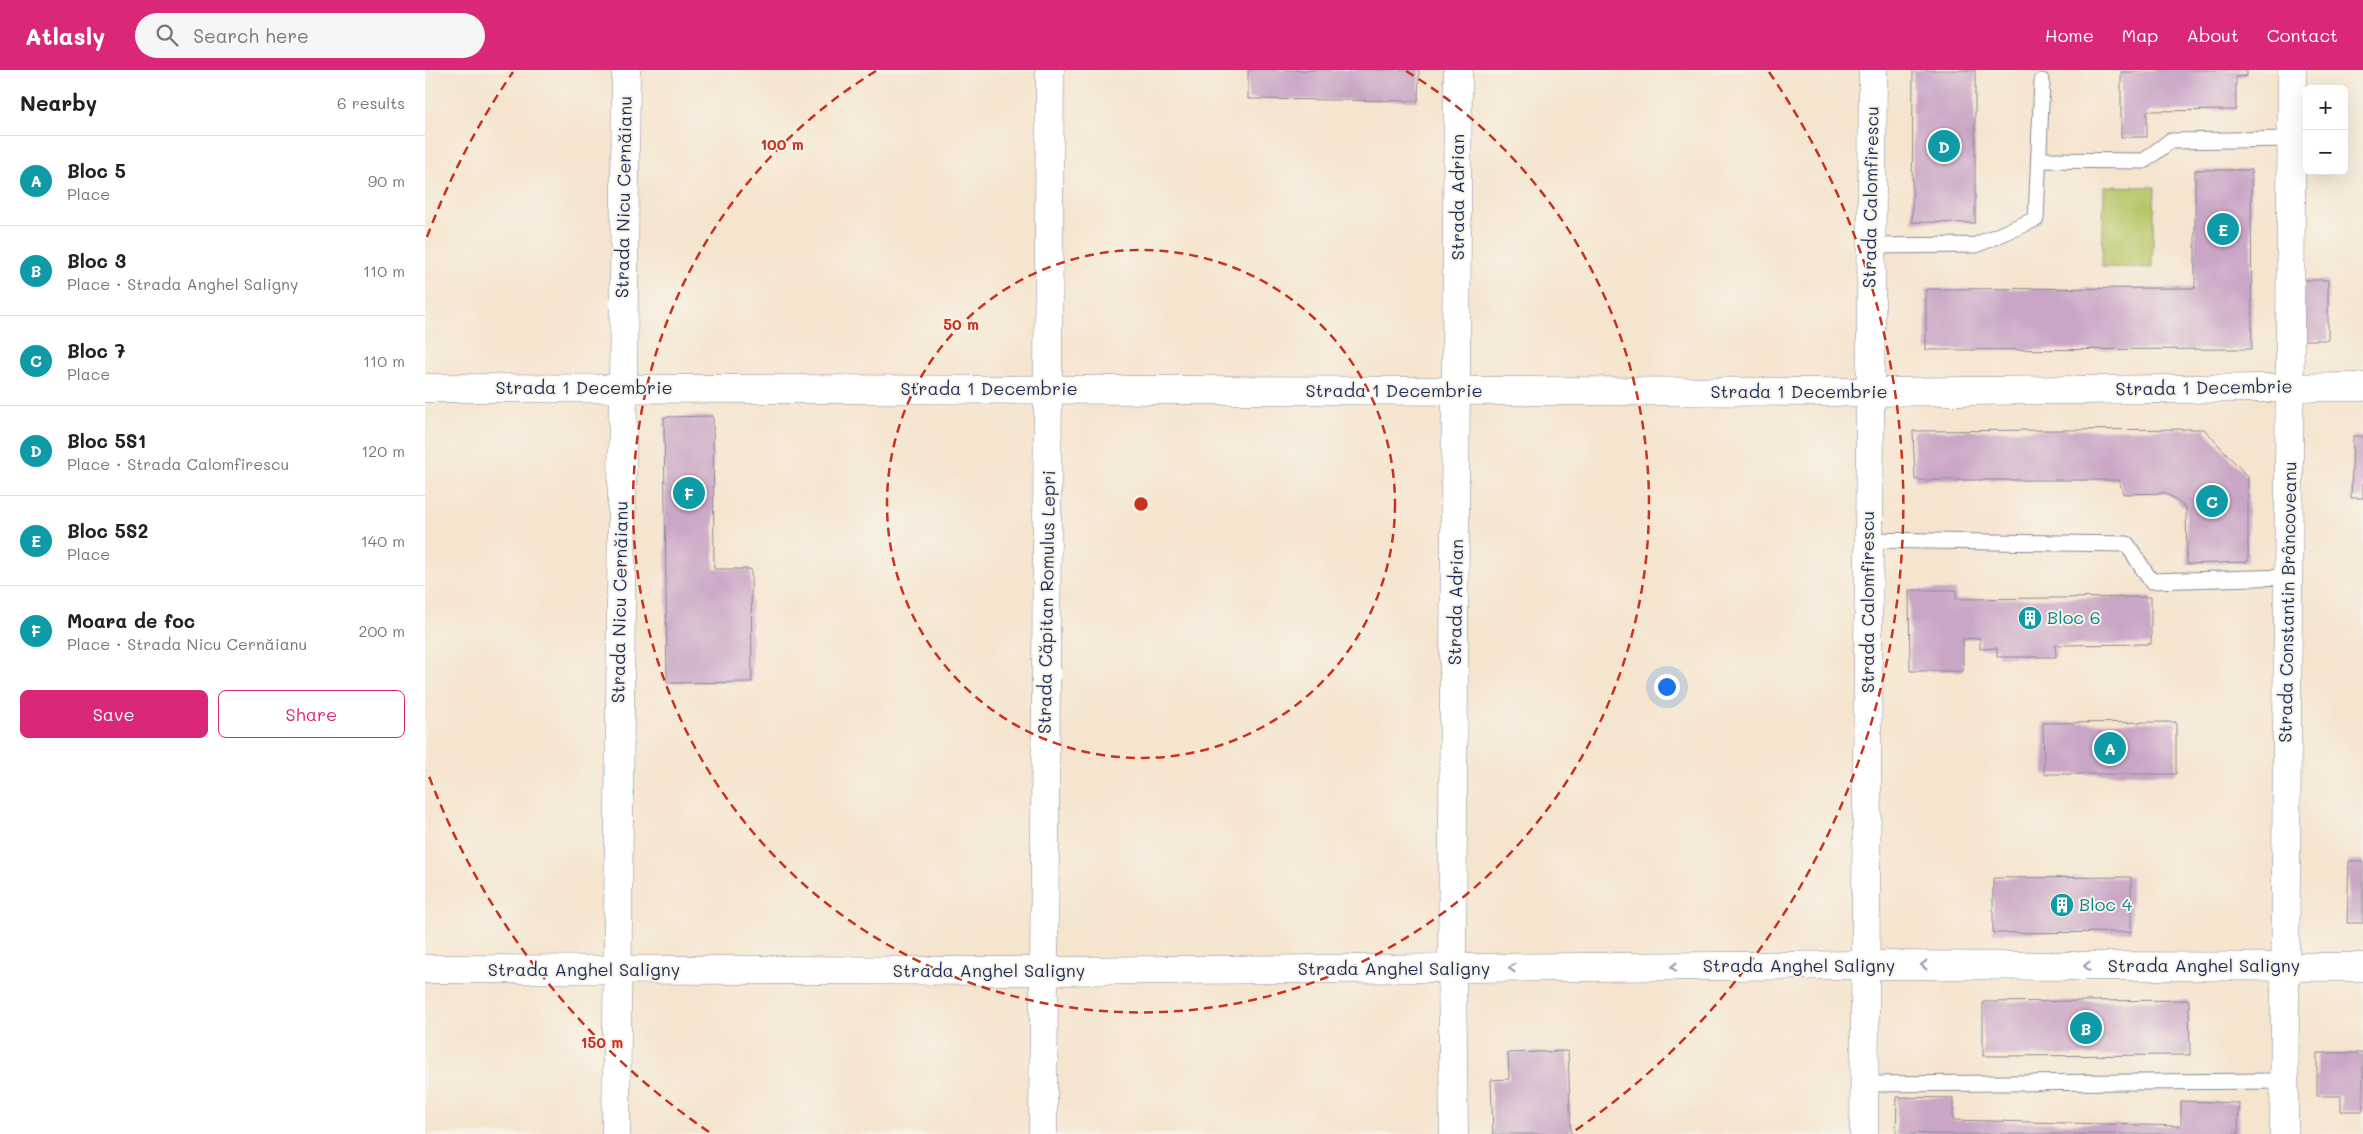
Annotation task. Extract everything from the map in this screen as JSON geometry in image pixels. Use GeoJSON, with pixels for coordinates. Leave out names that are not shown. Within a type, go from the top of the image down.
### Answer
{"type":"FeatureCollection","features":[{"type":"Feature","properties":{"kind":"street","name":"Strada Nicu Cernăianu"},"geometry":{"type":"LineString","coordinates":[[616,1134],[616,970],[626,70]]}},
{"type":"Feature","properties":{"kind":"street","name":"Strada Căpitan Romulus Lepri"},"geometry":{"type":"LineString","coordinates":[[1043,1134],[1050,70]]}},
{"type":"Feature","properties":{"kind":"street","name":"Strada Adrian"},"geometry":{"type":"LineString","coordinates":[[1454,1134],[1452,968],[1458,391],[1459,70]]}},
{"type":"Feature","properties":{"kind":"street","name":"Strada Calomfirescu"},"geometry":{"type":"LineString","coordinates":[[1864,1134],[1870,246],[1873,70]]}},
{"type":"Feature","properties":{"kind":"street","name":"Strada Constantin Brâncoveanu"},"geometry":{"type":"LineString","coordinates":[[2284,1134],[2292,70]]}},
{"type":"Feature","properties":{"kind":"street","name":"Strada 1 Decembrie"},"geometry":{"type":"LineString","coordinates":[[425,388],[1869,392],[2363,387]]}},
{"type":"Feature","properties":{"kind":"street","name":"Strada Anghel Saligny"},"geometry":{"type":"LineString","coordinates":[[425,969],[1043,971],[1865,965],[2363,967]]}},
{"type":"Feature","properties":{"kind":"lane"},"geometry":{"type":"LineString","coordinates":[[1870,246],[1976,245],[2036,219],[2042,81]]}},
{"type":"Feature","properties":{"kind":"lane"},"geometry":{"type":"LineString","coordinates":[[2040,160],[2144,161],[2170,141],[2292,139]]}},
{"type":"Feature","properties":{"kind":"lane"},"geometry":{"type":"LineString","coordinates":[[1869,540],[2127,544],[2151,581],[2288,577]]}},
{"type":"Feature","properties":{"kind":"lane"},"geometry":{"type":"LineString","coordinates":[[1864,1084],[2284,1081]]}},
{"type":"Feature","properties":{"kind":"green space"},"geometry":{"type":"Polygon","coordinates":[[[2104,186],[2155,187],[2152,268],[2102,267],[2104,186]]]}},
{"type":"Feature","properties":{"kind":"building"},"geometry":{"type":"Polygon","coordinates":[[[1248,70],[1419,70],[1418,101],[1248,99],[1248,70]]]}},
{"type":"Feature","properties":{"kind":"building"},"geometry":{"type":"Polygon","coordinates":[[[1913,70],[1975,70],[1975,223],[1912,222],[1913,70]]]}},
{"type":"Feature","properties":{"kind":"building"},"geometry":{"type":"Polygon","coordinates":[[[2142,70],[2247,70],[2247,76],[2236,77],[2236,110],[2147,111],[2147,137],[2121,137],[2121,72],[2142,72],[2142,70]]]}},
{"type":"Feature","properties":{"kind":"building"},"geometry":{"type":"Polygon","coordinates":[[[2195,170],[2251,170],[2252,349],[1926,350],[1926,289],[2195,288],[2195,170]]]}},
{"type":"Feature","properties":{"kind":"building"},"geometry":{"type":"Polygon","coordinates":[[[2295,280],[2328,280],[2328,340],[2296,340],[2295,280]]]}},
{"type":"Feature","properties":{"kind":"building"},"geometry":{"type":"Polygon","coordinates":[[[713,416],[714,569],[751,569],[752,682],[667,683],[664,417],[713,416]]]}},
{"type":"Feature","properties":{"kind":"building"},"geometry":{"type":"Polygon","coordinates":[[[2204,429],[2248,477],[2248,562],[2187,564],[2186,508],[2166,493],[2123,494],[2119,480],[1915,480],[1913,431],[2204,429]]]}},
{"type":"Feature","properties":{"kind":"building"},"geometry":{"type":"Polygon","coordinates":[[[2353,436],[2363,436],[2363,498],[2351,498],[2353,436]]]}},
{"type":"Feature","properties":{"kind":"building","name":"Bloc 6"},"geometry":{"type":"Polygon","coordinates":[[[1909,590],[1956,590],[1956,599],[2151,597],[2151,644],[2055,645],[2056,657],[1997,657],[1997,648],[1980,649],[1980,638],[1963,639],[1963,671],[1910,671],[1909,590]]]}},
{"type":"Feature","properties":{"kind":"building"},"geometry":{"type":"Polygon","coordinates":[[[2176,722],[2176,774],[2044,774],[2043,723],[2176,722]]]}},
{"type":"Feature","properties":{"kind":"building"},"geometry":{"type":"Polygon","coordinates":[[[2349,861],[2363,861],[2363,923],[2347,923],[2349,861]]]}},
{"type":"Feature","properties":{"kind":"building","name":"Bloc 4"},"geometry":{"type":"Polygon","coordinates":[[[2131,877],[2131,932],[1993,933],[1993,878],[2131,877]]]}},
{"type":"Feature","properties":{"kind":"building"},"geometry":{"type":"Polygon","coordinates":[[[2189,1000],[2190,1055],[1983,1056],[1983,1002],[2189,1000]]]}},
{"type":"Feature","properties":{"kind":"building"},"geometry":{"type":"Polygon","coordinates":[[[1568,1051],[1571,1134],[1493,1134],[1491,1080],[1509,1079],[1508,1053],[1568,1051]]]}},
{"type":"Feature","properties":{"kind":"building"},"geometry":{"type":"Polygon","coordinates":[[[2317,1053],[2363,1053],[2363,1111],[2341,1111],[2341,1096],[2317,1096],[2317,1053]]]}},
{"type":"Feature","properties":{"kind":"building"},"geometry":{"type":"Polygon","coordinates":[[[1897,1097],[1953,1098],[1953,1120],[2181,1126],[2181,1101],[2239,1103],[2238,1134],[1896,1134],[1897,1097]]]}},
{"type":"Feature","properties":{"kind":"place","name":"Bloc 5S1"},"geometry":{"type":"Point","coordinates":[1944,146]}},
{"type":"Feature","properties":{"kind":"place","name":"Bloc 5S2"},"geometry":{"type":"Point","coordinates":[2223,229]}},
{"type":"Feature","properties":{"kind":"place","name":"Moara de foc"},"geometry":{"type":"Point","coordinates":[689,493]}},
{"type":"Feature","properties":{"kind":"place","name":"Bloc 7"},"geometry":{"type":"Point","coordinates":[2212,501]}},
{"type":"Feature","properties":{"kind":"place","name":"Bloc 6"},"geometry":{"type":"Point","coordinates":[2030,618]}},
{"type":"Feature","properties":{"kind":"place","name":"Bloc 5"},"geometry":{"type":"Point","coordinates":[2110,748]}},
{"type":"Feature","properties":{"kind":"place","name":"Bloc 4"},"geometry":{"type":"Point","coordinates":[2062,905]}},
{"type":"Feature","properties":{"kind":"place","name":"Bloc 3"},"geometry":{"type":"Point","coordinates":[2086,1028]}}]}
